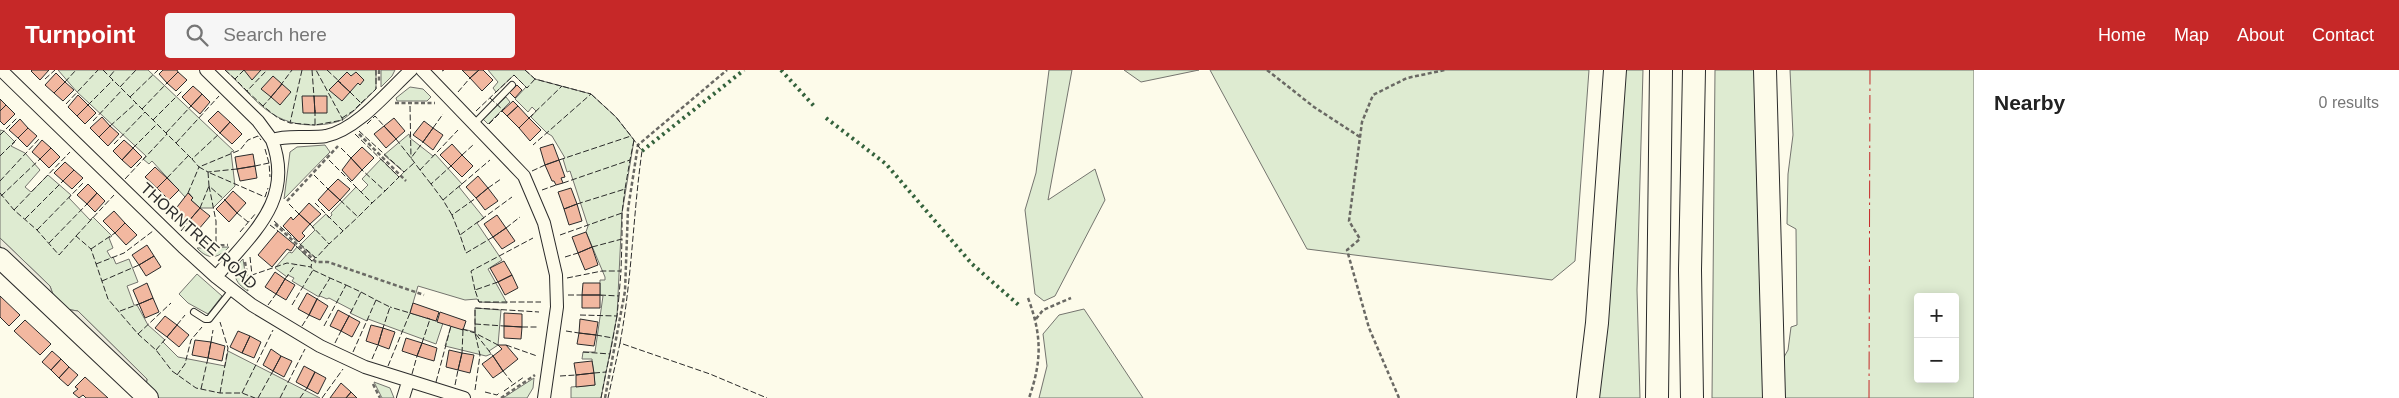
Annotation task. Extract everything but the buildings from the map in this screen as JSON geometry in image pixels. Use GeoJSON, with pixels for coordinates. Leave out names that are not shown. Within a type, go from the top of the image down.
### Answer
{"type":"FeatureCollection","features":[{"type":"Feature","properties":{"kind":"highway"},"geometry":{"type":"LineString","coordinates":[[1588,398],[1597,323],[1615,70]]}},
{"type":"Feature","properties":{"kind":"highway"},"geometry":{"type":"LineString","coordinates":[[1657,398],[1661,70]]}},
{"type":"Feature","properties":{"kind":"highway"},"geometry":{"type":"LineString","coordinates":[[1692,398],[1690,270],[1694,70]]}},
{"type":"Feature","properties":{"kind":"highway"},"geometry":{"type":"LineString","coordinates":[[1765,70],[1774,398]]}},
{"type":"Feature","properties":{"kind":"main road"},"geometry":{"type":"LineString","coordinates":[[0,258],[148,398]]}},
{"type":"Feature","properties":{"kind":"street","name":"THORNTREE ROAD"},"geometry":{"type":"LineString","coordinates":[[1,70],[183,247],[216,277],[252,305],[320,346],[365,367],[464,398]]}},
{"type":"Feature","properties":{"kind":"street"},"geometry":{"type":"LineString","coordinates":[[206,70],[258,121],[272,140],[279,163],[276,198],[266,217],[216,277]]}},
{"type":"Feature","properties":{"kind":"street"},"geometry":{"type":"LineString","coordinates":[[272,140],[282,137],[325,136],[353,128],[374,104],[411,70]]}},
{"type":"Feature","properties":{"kind":"street"},"geometry":{"type":"LineString","coordinates":[[422,70],[524,176],[544,223],[556,275],[555,330],[544,398]]}},
{"type":"Feature","properties":{"kind":"street"},"geometry":{"type":"LineString","coordinates":[[403,398],[408,382]]}},
{"type":"Feature","properties":{"kind":"lane"},"geometry":{"type":"LineString","coordinates":[[474,124],[512,85]]}},
{"type":"Feature","properties":{"kind":"lane"},"geometry":{"type":"LineString","coordinates":[[194,312],[205,319],[209,318],[232,290]]}},
{"type":"Feature","properties":{"kind":"path"},"geometry":{"type":"LineString","coordinates":[[605,398],[625,291],[628,209],[638,146],[727,70]]}},
{"type":"Feature","properties":{"kind":"path"},"geometry":{"type":"LineString","coordinates":[[1267,70],[1314,107],[1360,137]]}},
{"type":"Feature","properties":{"kind":"path"},"geometry":{"type":"LineString","coordinates":[[1399,398],[1369,328],[1347,250],[1360,239],[1349,221],[1362,122],[1373,95],[1407,78],[1445,70]]}},
{"type":"Feature","properties":{"kind":"path"},"geometry":{"type":"LineString","coordinates":[[374,104],[454,103]]}},
{"type":"Feature","properties":{"kind":"path"},"geometry":{"type":"LineString","coordinates":[[284,205],[353,128],[406,181]]}},
{"type":"Feature","properties":{"kind":"path"},"geometry":{"type":"LineString","coordinates":[[266,217],[316,262],[328,262],[424,294]]}},
{"type":"Feature","properties":{"kind":"path"},"geometry":{"type":"LineString","coordinates":[[183,247],[243,244],[252,305]]}},
{"type":"Feature","properties":{"kind":"path"},"geometry":{"type":"LineString","coordinates":[[1028,298],[1036,319],[1039,359],[1037,375],[1029,398]]}},
{"type":"Feature","properties":{"kind":"path"},"geometry":{"type":"LineString","coordinates":[[1036,319],[1043,310],[1071,298]]}},
{"type":"Feature","properties":{"kind":"path"},"geometry":{"type":"LineString","coordinates":[[501,398],[550,365]]}},
{"type":"Feature","properties":{"kind":"green space"},"geometry":{"type":"Polygon","coordinates":[[[58,70],[148,70],[234,151],[231,152],[235,186],[213,208],[200,208],[191,200],[193,198],[189,193],[185,197],[152,161],[149,164],[143,159],[146,156],[77,92],[58,70]]]}},
{"type":"Feature","properties":{"kind":"green space"},"geometry":{"type":"Polygon","coordinates":[[[225,70],[376,70],[376,89],[345,118],[333,123],[311,125],[284,120],[273,114],[254,99],[225,70]]]}},
{"type":"Feature","properties":{"kind":"green space"},"geometry":{"type":"Polygon","coordinates":[[[381,70],[395,70],[381,87],[381,70]]]}},
{"type":"Feature","properties":{"kind":"green space"},"geometry":{"type":"Polygon","coordinates":[[[488,70],[525,70],[535,79],[591,94],[616,117],[634,140],[622,213],[617,316],[601,398],[571,398],[571,387],[595,385],[592,359],[582,359],[583,352],[595,352],[603,296],[600,295],[600,280],[605,280],[605,277],[586,232],[588,226],[570,171],[567,172],[563,159],[565,158],[552,136],[531,117],[536,111],[532,107],[528,112],[515,99],[526,87],[514,75],[496,92],[493,88],[498,82],[488,70]]]}},
{"type":"Feature","properties":{"kind":"green space"},"geometry":{"type":"Polygon","coordinates":[[[1049,70],[1072,70],[1048,200],[1095,169],[1105,200],[1055,296],[1044,301],[1035,294],[1025,210],[1036,173],[1049,70]]]}},
{"type":"Feature","properties":{"kind":"green space"},"geometry":{"type":"Polygon","coordinates":[[[1124,70],[1199,70],[1141,82],[1124,70]]]}},
{"type":"Feature","properties":{"kind":"green space"},"geometry":{"type":"Polygon","coordinates":[[[1210,70],[1589,70],[1575,261],[1552,280],[1307,249],[1210,70]]]}},
{"type":"Feature","properties":{"kind":"green space"},"geometry":{"type":"Polygon","coordinates":[[[1624,70],[1643,70],[1637,290],[1640,398],[1598,398],[1624,70]]]}},
{"type":"Feature","properties":{"kind":"green space"},"geometry":{"type":"Polygon","coordinates":[[[1715,70],[1757,70],[1763,398],[1712,398],[1715,70]]]}},
{"type":"Feature","properties":{"kind":"green space"},"geometry":{"type":"Polygon","coordinates":[[[1790,70],[1974,70],[1974,398],[1782,398],[1780,364],[1788,350],[1791,327],[1797,325],[1796,229],[1787,224],[1788,174],[1793,135],[1790,70]]]}},
{"type":"Feature","properties":{"kind":"green space"},"geometry":{"type":"Polygon","coordinates":[[[410,87],[423,89],[431,97],[427,101],[397,101],[396,98],[410,87]]]}},
{"type":"Feature","properties":{"kind":"green space"},"geometry":{"type":"Polygon","coordinates":[[[506,97],[510,102],[488,124],[483,119],[506,97]]]}},
{"type":"Feature","properties":{"kind":"green space"},"geometry":{"type":"Polygon","coordinates":[[[0,130],[4,131],[15,142],[11,146],[25,153],[40,170],[25,187],[31,192],[48,175],[71,195],[69,198],[90,220],[93,217],[112,236],[109,238],[113,248],[107,251],[111,258],[113,257],[116,264],[129,259],[138,282],[127,286],[134,305],[137,305],[148,325],[165,340],[163,342],[178,357],[225,366],[228,351],[320,398],[159,398],[146,386],[147,379],[78,311],[65,309],[55,300],[50,286],[0,238],[0,130]]]}},
{"type":"Feature","properties":{"kind":"green space"},"geometry":{"type":"Polygon","coordinates":[[[409,134],[410,138],[433,156],[435,154],[462,184],[459,187],[484,218],[477,223],[502,260],[488,269],[507,303],[479,302],[477,299],[465,300],[418,286],[410,313],[443,323],[436,344],[368,319],[367,321],[350,313],[352,310],[329,298],[319,297],[292,281],[294,278],[288,275],[287,277],[275,268],[289,252],[292,253],[297,247],[312,261],[315,258],[300,245],[315,230],[312,227],[326,214],[329,218],[332,215],[331,213],[356,187],[361,192],[368,185],[362,179],[381,159],[399,177],[404,172],[384,155],[409,134]]]}},
{"type":"Feature","properties":{"kind":"green space"},"geometry":{"type":"Polygon","coordinates":[[[325,145],[330,152],[284,199],[290,152],[297,147],[325,145]]]}},
{"type":"Feature","properties":{"kind":"green space"},"geometry":{"type":"Polygon","coordinates":[[[229,247],[217,256],[205,255],[197,248],[229,247]]]}},
{"type":"Feature","properties":{"kind":"green space"},"geometry":{"type":"Polygon","coordinates":[[[243,259],[248,291],[239,284],[235,277],[236,268],[243,259]]]}},
{"type":"Feature","properties":{"kind":"green space"},"geometry":{"type":"Polygon","coordinates":[[[197,274],[222,296],[208,314],[188,303],[179,294],[197,274]]]}},
{"type":"Feature","properties":{"kind":"green space"},"geometry":{"type":"Polygon","coordinates":[[[475,308],[501,310],[498,345],[489,351],[491,354],[486,356],[445,346],[451,326],[475,332],[475,308]]]}},
{"type":"Feature","properties":{"kind":"green space"},"geometry":{"type":"Polygon","coordinates":[[[1084,309],[1143,398],[1039,398],[1047,366],[1043,334],[1059,315],[1084,309]]]}},
{"type":"Feature","properties":{"kind":"green space"},"geometry":{"type":"Polygon","coordinates":[[[534,378],[533,388],[527,398],[503,398],[534,378]]]}},
{"type":"Feature","properties":{"kind":"green space"},"geometry":{"type":"Polygon","coordinates":[[[374,382],[390,388],[394,398],[382,398],[374,382]]]}},
{"type":"Feature","properties":{"kind":"shaded area"},"geometry":{"type":"Polygon","coordinates":[[[0,238],[50,286],[55,300],[0,246],[0,238]]]}},
{"type":"Feature","properties":{"kind":"shaded area"},"geometry":{"type":"Polygon","coordinates":[[[65,309],[78,311],[147,379],[146,386],[65,309]]]}},
{"type":"Feature","properties":{"kind":"hedge"},"geometry":{"type":"LineString","coordinates":[[642,151],[744,70]]}},
{"type":"Feature","properties":{"kind":"hedge"},"geometry":{"type":"LineString","coordinates":[[781,70],[814,106]]}},
{"type":"Feature","properties":{"kind":"hedge"},"geometry":{"type":"LineString","coordinates":[[826,118],[886,164],[972,264],[1021,307]]}},
{"type":"Feature","properties":{"kind":"fence"},"geometry":{"type":"LineString","coordinates":[[45,79],[55,70]]}},
{"type":"Feature","properties":{"kind":"fence"},"geometry":{"type":"LineString","coordinates":[[65,82],[76,70]]}},
{"type":"Feature","properties":{"kind":"fence"},"geometry":{"type":"LineString","coordinates":[[66,104],[98,70]]}},
{"type":"Feature","properties":{"kind":"fence"},"geometry":{"type":"LineString","coordinates":[[103,70],[192,159]]}},
{"type":"Feature","properties":{"kind":"fence"},"geometry":{"type":"LineString","coordinates":[[110,76],[115,70]]}},
{"type":"Feature","properties":{"kind":"fence"},"geometry":{"type":"LineString","coordinates":[[120,87],[136,70]]}},
{"type":"Feature","properties":{"kind":"fence"},"geometry":{"type":"LineString","coordinates":[[130,97],[158,70]]}},
{"type":"Feature","properties":{"kind":"fence"},"geometry":{"type":"LineString","coordinates":[[225,70],[235,79]]}},
{"type":"Feature","properties":{"kind":"fence"},"geometry":{"type":"LineString","coordinates":[[244,70],[235,79],[247,91]]}},
{"type":"Feature","properties":{"kind":"fence"},"geometry":{"type":"LineString","coordinates":[[263,106],[247,91],[267,70]]}},
{"type":"Feature","properties":{"kind":"fence"},"geometry":{"type":"LineString","coordinates":[[280,86],[292,70]]}},
{"type":"Feature","properties":{"kind":"fence"},"geometry":{"type":"LineString","coordinates":[[302,70],[290,123],[315,125]]}},
{"type":"Feature","properties":{"kind":"fence"},"geometry":{"type":"LineString","coordinates":[[312,70],[314,97]]}},
{"type":"Feature","properties":{"kind":"fence"},"geometry":{"type":"LineString","coordinates":[[315,110],[315,125],[343,120],[316,70]]}},
{"type":"Feature","properties":{"kind":"fence"},"geometry":{"type":"LineString","coordinates":[[327,70],[341,83]]}},
{"type":"Feature","properties":{"kind":"fence"},"geometry":{"type":"LineString","coordinates":[[361,103],[376,89],[376,70]]}},
{"type":"Feature","properties":{"kind":"fence"},"geometry":{"type":"LineString","coordinates":[[525,70],[535,79],[591,94],[533,145]]}},
{"type":"Feature","properties":{"kind":"fence"},"geometry":{"type":"LineString","coordinates":[[476,111],[514,75],[527,88],[535,79]]}},
{"type":"Feature","properties":{"kind":"fence"},"geometry":{"type":"LineString","coordinates":[[458,92],[470,78]]}},
{"type":"Feature","properties":{"kind":"fence"},"geometry":{"type":"LineString","coordinates":[[88,105],[113,80]]}},
{"type":"Feature","properties":{"kind":"fence"},"geometry":{"type":"LineString","coordinates":[[142,109],[167,83]]}},
{"type":"Feature","properties":{"kind":"fence"},"geometry":{"type":"LineString","coordinates":[[529,118],[562,86]]}},
{"type":"Feature","properties":{"kind":"fence"},"geometry":{"type":"LineString","coordinates":[[93,121],[123,89]]}},
{"type":"Feature","properties":{"kind":"fence"},"geometry":{"type":"LineString","coordinates":[[342,118],[361,103],[348,90]]}},
{"type":"Feature","properties":{"kind":"fence"},"geometry":{"type":"LineString","coordinates":[[153,120],[182,91]]}},
{"type":"Feature","properties":{"kind":"fence"},"geometry":{"type":"LineString","coordinates":[[559,160],[631,136],[616,117],[591,94]]}},
{"type":"Feature","properties":{"kind":"fence"},"geometry":{"type":"LineString","coordinates":[[176,143],[219,96]]}},
{"type":"Feature","properties":{"kind":"fence"},"geometry":{"type":"LineString","coordinates":[[272,96],[263,106],[278,118],[290,123]]}},
{"type":"Feature","properties":{"kind":"fence"},"geometry":{"type":"LineString","coordinates":[[490,98],[503,110],[505,108]]}},
{"type":"Feature","properties":{"kind":"fence"},"geometry":{"type":"LineString","coordinates":[[110,126],[136,103]]}},
{"type":"Feature","properties":{"kind":"fence"},"geometry":{"type":"LineString","coordinates":[[166,133],[191,106]]}},
{"type":"Feature","properties":{"kind":"fence"},"geometry":{"type":"LineString","coordinates":[[410,106],[411,158]]}},
{"type":"Feature","properties":{"kind":"fence"},"geometry":{"type":"LineString","coordinates":[[489,124],[503,110]]}},
{"type":"Feature","properties":{"kind":"fence"},"geometry":{"type":"LineString","coordinates":[[114,144],[145,112]]}},
{"type":"Feature","properties":{"kind":"fence"},"geometry":{"type":"LineString","coordinates":[[433,128],[443,114]]}},
{"type":"Feature","properties":{"kind":"fence"},"geometry":{"type":"LineString","coordinates":[[367,124],[375,116],[384,126]]}},
{"type":"Feature","properties":{"kind":"fence"},"geometry":{"type":"LineString","coordinates":[[0,135],[17,118]]}},
{"type":"Feature","properties":{"kind":"fence"},"geometry":{"type":"LineString","coordinates":[[133,148],[157,124]]}},
{"type":"Feature","properties":{"kind":"fence"},"geometry":{"type":"LineString","coordinates":[[431,184],[420,170],[458,130]]}},
{"type":"Feature","properties":{"kind":"fence"},"geometry":{"type":"LineString","coordinates":[[359,131],[404,172],[414,163]]}},
{"type":"Feature","properties":{"kind":"fence"},"geometry":{"type":"LineString","coordinates":[[188,193],[199,167],[192,159],[220,133]]}},
{"type":"Feature","properties":{"kind":"fence"},"geometry":{"type":"LineString","coordinates":[[125,179],[167,134]]}},
{"type":"Feature","properties":{"kind":"fence"},"geometry":{"type":"LineString","coordinates":[[355,134],[399,177],[385,191],[362,170]]}},
{"type":"Feature","properties":{"kind":"fence"},"geometry":{"type":"LineString","coordinates":[[237,169],[208,172],[199,167],[240,150],[248,140],[258,136],[261,140]]}},
{"type":"Feature","properties":{"kind":"fence"},"geometry":{"type":"LineString","coordinates":[[620,343],[642,151],[631,136]]}},
{"type":"Feature","properties":{"kind":"fence"},"geometry":{"type":"LineString","coordinates":[[0,156],[18,138]]}},
{"type":"Feature","properties":{"kind":"fence"},"geometry":{"type":"LineString","coordinates":[[0,181],[39,139]]}},
{"type":"Feature","properties":{"kind":"fence"},"geometry":{"type":"LineString","coordinates":[[396,139],[411,158]]}},
{"type":"Feature","properties":{"kind":"fence"},"geometry":{"type":"LineString","coordinates":[[563,183],[630,160],[634,140]]}},
{"type":"Feature","properties":{"kind":"fence"},"geometry":{"type":"LineString","coordinates":[[420,170],[411,158],[423,142]]}},
{"type":"Feature","properties":{"kind":"fence"},"geometry":{"type":"LineString","coordinates":[[462,155],[473,145]]}},
{"type":"Feature","properties":{"kind":"fence"},"geometry":{"type":"LineString","coordinates":[[341,148],[351,158]]}},
{"type":"Feature","properties":{"kind":"fence"},"geometry":{"type":"LineString","coordinates":[[265,149],[269,163]]}},
{"type":"Feature","properties":{"kind":"fence"},"geometry":{"type":"LineString","coordinates":[[14,210],[70,152]]}},
{"type":"Feature","properties":{"kind":"fence"},"geometry":{"type":"LineString","coordinates":[[167,178],[188,156]]}},
{"type":"Feature","properties":{"kind":"fence"},"geometry":{"type":"LineString","coordinates":[[1,196],[40,159]]}},
{"type":"Feature","properties":{"kind":"fence"},"geometry":{"type":"LineString","coordinates":[[329,160],[372,203],[385,191]]}},
{"type":"Feature","properties":{"kind":"fence"},"geometry":{"type":"LineString","coordinates":[[452,215],[443,200],[490,160]]}},
{"type":"Feature","properties":{"kind":"fence"},"geometry":{"type":"LineString","coordinates":[[577,204],[625,189],[630,160]]}},
{"type":"Feature","properties":{"kind":"fence"},"geometry":{"type":"LineString","coordinates":[[255,166],[269,163],[270,177]]}},
{"type":"Feature","properties":{"kind":"fence"},"geometry":{"type":"LineString","coordinates":[[532,171],[545,165]]}},
{"type":"Feature","properties":{"kind":"fence"},"geometry":{"type":"LineString","coordinates":[[443,200],[431,184],[451,166]]}},
{"type":"Feature","properties":{"kind":"fence"},"geometry":{"type":"LineString","coordinates":[[208,172],[209,186],[225,200]]}},
{"type":"Feature","properties":{"kind":"fence"},"geometry":{"type":"LineString","coordinates":[[210,173],[265,197],[268,188]]}},
{"type":"Feature","properties":{"kind":"fence"},"geometry":{"type":"LineString","coordinates":[[314,175],[328,189]]}},
{"type":"Feature","properties":{"kind":"fence"},"geometry":{"type":"LineString","coordinates":[[488,188],[501,179]]}},
{"type":"Feature","properties":{"kind":"fence"},"geometry":{"type":"LineString","coordinates":[[25,219],[63,181]]}},
{"type":"Feature","properties":{"kind":"fence"},"geometry":{"type":"LineString","coordinates":[[37,230],[84,182]]}},
{"type":"Feature","properties":{"kind":"fence"},"geometry":{"type":"LineString","coordinates":[[542,190],[556,185]]}},
{"type":"Feature","properties":{"kind":"fence"},"geometry":{"type":"LineString","coordinates":[[209,186],[216,221],[216,244]]}},
{"type":"Feature","properties":{"kind":"fence"},"geometry":{"type":"LineString","coordinates":[[200,208],[209,186]]}},
{"type":"Feature","properties":{"kind":"fence"},"geometry":{"type":"LineString","coordinates":[[560,235],[622,213],[625,189]]}},
{"type":"Feature","properties":{"kind":"fence"},"geometry":{"type":"LineString","coordinates":[[0,193],[14,210],[37,230],[59,255],[76,236],[91,249],[108,299],[138,334],[156,350],[172,371],[196,388],[220,393],[242,393],[255,398]]}},
{"type":"Feature","properties":{"kind":"fence"},"geometry":{"type":"LineString","coordinates":[[76,236],[114,195]]}},
{"type":"Feature","properties":{"kind":"fence"},"geometry":{"type":"LineString","coordinates":[[493,237],[466,253],[460,235],[512,197]]}},
{"type":"Feature","properties":{"kind":"fence"},"geometry":{"type":"LineString","coordinates":[[460,235],[452,215],[476,198]]}},
{"type":"Feature","properties":{"kind":"fence"},"geometry":{"type":"LineString","coordinates":[[340,200],[358,217],[372,203]]}},
{"type":"Feature","properties":{"kind":"fence"},"geometry":{"type":"LineString","coordinates":[[315,203],[343,231],[358,217]]}},
{"type":"Feature","properties":{"kind":"fence"},"geometry":{"type":"LineString","coordinates":[[49,243],[87,204]]}},
{"type":"Feature","properties":{"kind":"fence"},"geometry":{"type":"LineString","coordinates":[[289,204],[299,214]]}},
{"type":"Feature","properties":{"kind":"fence"},"geometry":{"type":"LineString","coordinates":[[237,213],[248,222]]}},
{"type":"Feature","properties":{"kind":"fence"},"geometry":{"type":"LineString","coordinates":[[240,232],[256,213]]}},
{"type":"Feature","properties":{"kind":"fence"},"geometry":{"type":"LineString","coordinates":[[592,247],[622,239],[622,213]]}},
{"type":"Feature","properties":{"kind":"fence"},"geometry":{"type":"LineString","coordinates":[[506,228],[520,217]]}},
{"type":"Feature","properties":{"kind":"fence"},"geometry":{"type":"LineString","coordinates":[[274,221],[316,258],[329,244]]}},
{"type":"Feature","properties":{"kind":"fence"},"geometry":{"type":"LineString","coordinates":[[181,231],[187,223]]}},
{"type":"Feature","properties":{"kind":"fence"},"geometry":{"type":"LineString","coordinates":[[310,224],[329,244],[343,231]]}},
{"type":"Feature","properties":{"kind":"fence"},"geometry":{"type":"LineString","coordinates":[[270,225],[278,231]]}},
{"type":"Feature","properties":{"kind":"fence"},"geometry":{"type":"LineString","coordinates":[[96,264],[124,253],[153,231]]}},
{"type":"Feature","properties":{"kind":"fence"},"geometry":{"type":"LineString","coordinates":[[91,249],[115,233]]}},
{"type":"Feature","properties":{"kind":"fence"},"geometry":{"type":"LineString","coordinates":[[475,290],[471,271],[533,238]]}},
{"type":"Feature","properties":{"kind":"fence"},"geometry":{"type":"LineString","coordinates":[[567,278],[602,271],[621,271],[622,239]]}},
{"type":"Feature","properties":{"kind":"fence"},"geometry":{"type":"LineString","coordinates":[[250,257],[252,275],[287,263],[311,267],[312,261],[295,245]]}},
{"type":"Feature","properties":{"kind":"fence"},"geometry":{"type":"LineString","coordinates":[[565,257],[578,253]]}},
{"type":"Feature","properties":{"kind":"fence"},"geometry":{"type":"LineString","coordinates":[[102,281],[139,265]]}},
{"type":"Feature","properties":{"kind":"fence"},"geometry":{"type":"LineString","coordinates":[[285,279],[295,265]]}},
{"type":"Feature","properties":{"kind":"fence"},"geometry":{"type":"LineString","coordinates":[[292,305],[313,270],[311,267]]}},
{"type":"Feature","properties":{"kind":"fence"},"geometry":{"type":"LineString","coordinates":[[313,270],[330,278],[317,299]]}},
{"type":"Feature","properties":{"kind":"fence"},"geometry":{"type":"LineString","coordinates":[[600,295],[619,296],[621,271]]}},
{"type":"Feature","properties":{"kind":"fence"},"geometry":{"type":"LineString","coordinates":[[324,326],[346,285],[330,278]]}},
{"type":"Feature","properties":{"kind":"fence"},"geometry":{"type":"LineString","coordinates":[[498,282],[475,290],[479,302],[541,302]]}},
{"type":"Feature","properties":{"kind":"fence"},"geometry":{"type":"LineString","coordinates":[[346,285],[361,292],[349,316]]}},
{"type":"Feature","properties":{"kind":"fence"},"geometry":{"type":"LineString","coordinates":[[353,352],[376,300],[361,292]]}},
{"type":"Feature","properties":{"kind":"fence"},"geometry":{"type":"LineString","coordinates":[[268,305],[276,294]]}},
{"type":"Feature","properties":{"kind":"fence"},"geometry":{"type":"LineString","coordinates":[[568,295],[582,295]]}},
{"type":"Feature","properties":{"kind":"fence"},"geometry":{"type":"LineString","coordinates":[[580,315],[617,316],[619,296]]}},
{"type":"Feature","properties":{"kind":"fence"},"geometry":{"type":"LineString","coordinates":[[376,300],[390,307],[383,328]]}},
{"type":"Feature","properties":{"kind":"fence"},"geometry":{"type":"LineString","coordinates":[[138,334],[171,303]]}},
{"type":"Feature","properties":{"kind":"fence"},"geometry":{"type":"LineString","coordinates":[[120,311],[139,304]]}},
{"type":"Feature","properties":{"kind":"fence"},"geometry":{"type":"LineString","coordinates":[[388,366],[410,313],[390,307]]}},
{"type":"Feature","properties":{"kind":"fence"},"geometry":{"type":"LineString","coordinates":[[475,333],[475,308],[539,312]]}},
{"type":"Feature","properties":{"kind":"fence"},"geometry":{"type":"LineString","coordinates":[[177,325],[185,315]]}},
{"type":"Feature","properties":{"kind":"fence"},"geometry":{"type":"LineString","coordinates":[[302,326],[309,315]]}},
{"type":"Feature","properties":{"kind":"fence"},"geometry":{"type":"LineString","coordinates":[[596,335],[613,338],[617,316]]}},
{"type":"Feature","properties":{"kind":"fence"},"geometry":{"type":"LineString","coordinates":[[422,343],[430,319],[427,318]]}},
{"type":"Feature","properties":{"kind":"fence"},"geometry":{"type":"LineString","coordinates":[[220,322],[228,348],[220,393]]}},
{"type":"Feature","properties":{"kind":"fence"},"geometry":{"type":"LineString","coordinates":[[475,324],[504,326]]}},
{"type":"Feature","properties":{"kind":"fence"},"geometry":{"type":"LineString","coordinates":[[436,382],[451,326],[449,325]]}},
{"type":"Feature","properties":{"kind":"fence"},"geometry":{"type":"LineString","coordinates":[[177,375],[185,364],[191,340],[202,327]]}},
{"type":"Feature","properties":{"kind":"fence"},"geometry":{"type":"LineString","coordinates":[[522,327],[538,327]]}},
{"type":"Feature","properties":{"kind":"fence"},"geometry":{"type":"LineString","coordinates":[[462,329],[475,333],[498,345]]}},
{"type":"Feature","properties":{"kind":"fence"},"geometry":{"type":"LineString","coordinates":[[211,342],[213,330]]}},
{"type":"Feature","properties":{"kind":"fence"},"geometry":{"type":"LineString","coordinates":[[242,393],[273,330]]}},
{"type":"Feature","properties":{"kind":"fence"},"geometry":{"type":"LineString","coordinates":[[462,353],[463,330]]}},
{"type":"Feature","properties":{"kind":"fence"},"geometry":{"type":"LineString","coordinates":[[335,343],[341,331]]}},
{"type":"Feature","properties":{"kind":"fence"},"geometry":{"type":"LineString","coordinates":[[566,331],[579,333]]}},
{"type":"Feature","properties":{"kind":"fence"},"geometry":{"type":"LineString","coordinates":[[475,390],[480,355],[475,333],[493,356]]}},
{"type":"Feature","properties":{"kind":"fence"},"geometry":{"type":"LineString","coordinates":[[156,350],[167,337]]}},
{"type":"Feature","properties":{"kind":"fence"},"geometry":{"type":"LineString","coordinates":[[583,352],[610,354],[613,338]]}},
{"type":"Feature","properties":{"kind":"fence"},"geometry":{"type":"LineString","coordinates":[[608,398],[620,343],[710,374],[767,398]]}},
{"type":"Feature","properties":{"kind":"fence"},"geometry":{"type":"LineString","coordinates":[[372,359],[378,345]]}},
{"type":"Feature","properties":{"kind":"fence"},"geometry":{"type":"LineString","coordinates":[[506,345],[537,356]]}},
{"type":"Feature","properties":{"kind":"fence"},"geometry":{"type":"LineString","coordinates":[[280,398],[305,349]]}},
{"type":"Feature","properties":{"kind":"fence"},"geometry":{"type":"LineString","coordinates":[[594,373],[606,372],[610,354]]}},
{"type":"Feature","properties":{"kind":"fence"},"geometry":{"type":"LineString","coordinates":[[412,374],[417,356]]}},
{"type":"Feature","properties":{"kind":"fence"},"geometry":{"type":"LineString","coordinates":[[201,389],[208,358]]}},
{"type":"Feature","properties":{"kind":"fence"},"geometry":{"type":"LineString","coordinates":[[322,398],[343,369]]}},
{"type":"Feature","properties":{"kind":"fence"},"geometry":{"type":"LineString","coordinates":[[455,385],[458,370]]}},
{"type":"Feature","properties":{"kind":"fence"},"geometry":{"type":"LineString","coordinates":[[258,398],[273,371]]}},
{"type":"Feature","properties":{"kind":"fence"},"geometry":{"type":"LineString","coordinates":[[503,371],[514,385]]}},
{"type":"Feature","properties":{"kind":"fence"},"geometry":{"type":"LineString","coordinates":[[601,398],[606,372]]}},
{"type":"Feature","properties":{"kind":"fence"},"geometry":{"type":"LineString","coordinates":[[560,376],[576,375]]}},
{"type":"Feature","properties":{"kind":"fence"},"geometry":{"type":"LineString","coordinates":[[504,391],[524,377]]}},
{"type":"Feature","properties":{"kind":"fence"},"geometry":{"type":"LineString","coordinates":[[300,398],[307,388]]}},
{"type":"Feature","properties":{"kind":"fence"},"geometry":{"type":"LineString","coordinates":[[485,392],[497,395],[499,393]]}},
{"type":"Feature","properties":{"kind":"power"},"geometry":{"type":"LineString","coordinates":[[1869,398],[1870,70]]}}]}
